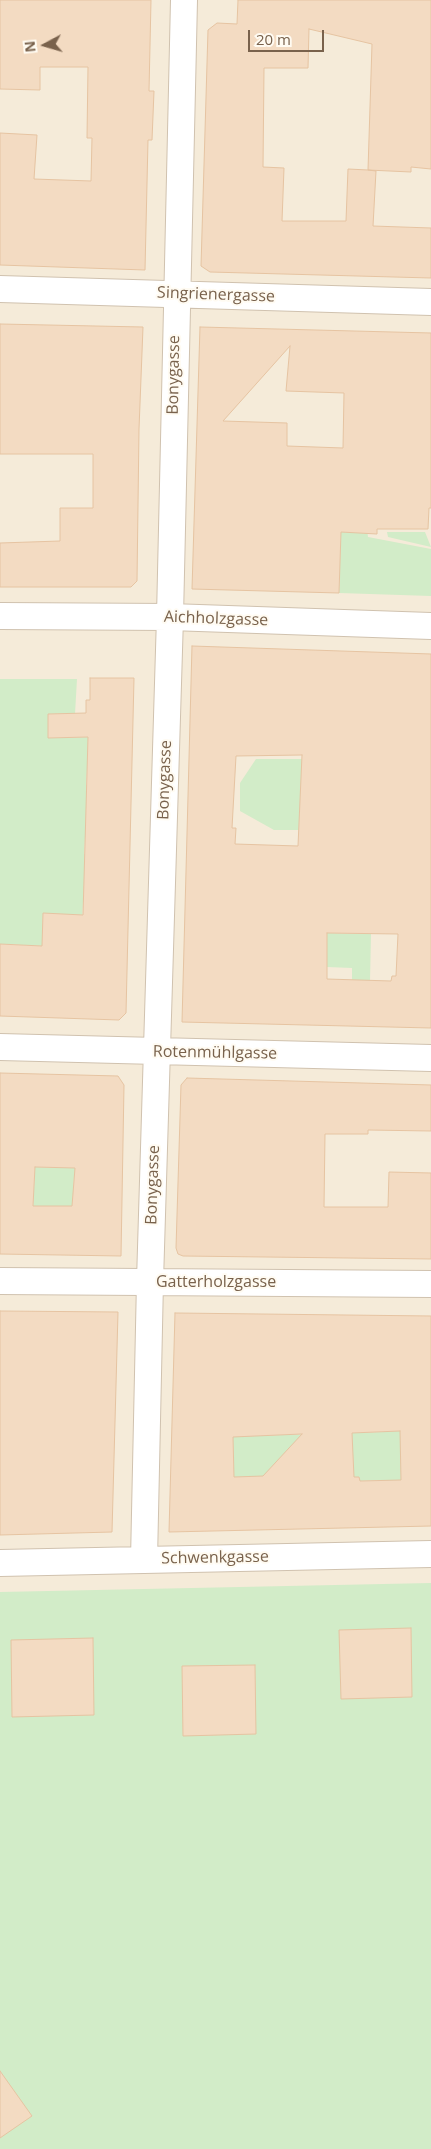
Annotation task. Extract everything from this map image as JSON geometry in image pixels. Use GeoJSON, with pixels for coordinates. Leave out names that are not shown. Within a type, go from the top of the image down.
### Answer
{"type":"FeatureCollection","features":[{"type":"Feature","properties":{"kind":"street","name":"Bonygasse"},"geometry":{"type":"LineString","coordinates":[[144,1560],[150,1282],[170,617],[184,0]]}},
{"type":"Feature","properties":{"kind":"street","name":"Singrienergasse"},"geometry":{"type":"LineString","coordinates":[[0,289],[431,302]]}},
{"type":"Feature","properties":{"kind":"street","name":"Aichholzgasse"},"geometry":{"type":"LineString","coordinates":[[0,616],[170,617],[431,626]]}},
{"type":"Feature","properties":{"kind":"street","name":"Rotenmühlgasse"},"geometry":{"type":"LineString","coordinates":[[0,1047],[431,1058]]}},
{"type":"Feature","properties":{"kind":"street","name":"Gatterholzgasse"},"geometry":{"type":"LineString","coordinates":[[0,1281],[431,1284]]}},
{"type":"Feature","properties":{"kind":"street","name":"Schwenkgasse"},"geometry":{"type":"LineString","coordinates":[[0,1563],[431,1554]]}},
{"type":"Feature","properties":{"kind":"shaded area"},"geometry":{"type":"Polygon","coordinates":[[[0,0],[431,0],[431,2149],[0,2149],[0,0]]]}},
{"type":"Feature","properties":{"kind":"green space"},"geometry":{"type":"Polygon","coordinates":[[[341,528],[367,528],[368,537],[431,549],[431,596],[339,593],[341,528]]]}},
{"type":"Feature","properties":{"kind":"green space"},"geometry":{"type":"Polygon","coordinates":[[[387,532],[425,532],[431,547],[388,537],[387,532]]]}},
{"type":"Feature","properties":{"kind":"green space"},"geometry":{"type":"Polygon","coordinates":[[[0,679],[77,679],[75,714],[48,714],[49,738],[89,737],[84,854],[86,854],[85,902],[83,902],[82,921],[43,914],[42,946],[0,944],[0,679]]]}},
{"type":"Feature","properties":{"kind":"green space"},"geometry":{"type":"Polygon","coordinates":[[[256,759],[302,759],[299,830],[274,830],[240,811],[240,783],[256,759]]]}},
{"type":"Feature","properties":{"kind":"green space"},"geometry":{"type":"Polygon","coordinates":[[[327,933],[371,934],[370,981],[352,980],[352,968],[327,967],[327,933]]]}},
{"type":"Feature","properties":{"kind":"green space"},"geometry":{"type":"Polygon","coordinates":[[[35,1167],[78,1168],[74,1177],[72,1210],[33,1210],[35,1167]]]}},
{"type":"Feature","properties":{"kind":"green space"},"geometry":{"type":"Polygon","coordinates":[[[385,1371],[413,1479],[383,1483],[382,1480],[360,1481],[359,1477],[354,1477],[267,1483],[215,1478],[232,1470],[234,1460],[215,1420],[247,1436],[384,1432],[385,1371]]]}},
{"type":"Feature","properties":{"kind":"green space"},"geometry":{"type":"Polygon","coordinates":[[[431,1583],[431,2149],[0,2149],[0,1592],[431,1583]]]}},
{"type":"Feature","properties":{"kind":"building"},"geometry":{"type":"Polygon","coordinates":[[[0,0],[151,0],[149,91],[154,91],[152,140],[148,140],[145,270],[0,265],[0,133],[37,135],[34,179],[91,181],[92,138],[87,138],[88,67],[40,67],[40,90],[0,89],[0,0]]]}},
{"type":"Feature","properties":{"kind":"building"},"geometry":{"type":"Polygon","coordinates":[[[238,0],[431,0],[431,169],[411,167],[411,172],[368,170],[376,171],[373,226],[431,228],[431,278],[210,272],[201,266],[208,30],[217,23],[237,24],[238,0]],[[309,29],[308,68],[264,68],[263,167],[284,168],[282,221],[346,221],[348,169],[368,170],[372,44],[309,29]]]}},
{"type":"Feature","properties":{"kind":"building"},"geometry":{"type":"Polygon","coordinates":[[[0,324],[143,327],[139,429],[137,581],[131,587],[0,587],[0,543],[60,541],[60,508],[93,508],[93,454],[0,454],[0,324]]]}},
{"type":"Feature","properties":{"kind":"building"},"geometry":{"type":"Polygon","coordinates":[[[200,327],[431,333],[431,508],[429,508],[428,529],[377,529],[377,534],[341,532],[339,593],[192,589],[200,327]],[[290,346],[223,421],[287,423],[287,446],[343,448],[344,393],[286,391],[290,346]]]}},
{"type":"Feature","properties":{"kind":"building"},"geometry":{"type":"Polygon","coordinates":[[[192,646],[431,654],[431,1028],[182,1022],[192,646]],[[302,755],[236,756],[232,828],[236,828],[235,844],[298,846],[302,755]],[[327,933],[327,979],[391,981],[392,976],[396,976],[398,934],[327,933]]]}},
{"type":"Feature","properties":{"kind":"building"},"geometry":{"type":"Polygon","coordinates":[[[90,678],[134,678],[126,1013],[119,1020],[0,1016],[0,944],[42,946],[43,913],[83,915],[88,737],[48,738],[48,714],[86,713],[86,700],[90,700],[90,678]]]}},
{"type":"Feature","properties":{"kind":"building"},"geometry":{"type":"Polygon","coordinates":[[[0,1073],[118,1076],[124,1085],[121,1256],[0,1254],[0,1073]],[[35,1167],[33,1206],[72,1206],[75,1168],[35,1167]]]}},
{"type":"Feature","properties":{"kind":"building"},"geometry":{"type":"Polygon","coordinates":[[[187,1078],[431,1085],[431,1131],[368,1130],[368,1134],[325,1134],[324,1207],[388,1207],[389,1172],[431,1173],[431,1259],[183,1256],[178,1254],[176,1248],[181,1085],[187,1078]]]}},
{"type":"Feature","properties":{"kind":"building"},"geometry":{"type":"Polygon","coordinates":[[[0,1311],[118,1312],[112,1532],[0,1535],[0,1311]]]}},
{"type":"Feature","properties":{"kind":"building"},"geometry":{"type":"Polygon","coordinates":[[[175,1313],[431,1316],[431,1526],[169,1532],[175,1313]],[[400,1431],[352,1433],[354,1477],[359,1477],[360,1481],[401,1480],[400,1431]],[[302,1434],[233,1437],[234,1477],[263,1476],[302,1434]]]}},
{"type":"Feature","properties":{"kind":"building"},"geometry":{"type":"Polygon","coordinates":[[[411,1628],[412,1697],[341,1699],[339,1630],[411,1628]]]}},
{"type":"Feature","properties":{"kind":"building"},"geometry":{"type":"Polygon","coordinates":[[[93,1638],[94,1715],[12,1717],[11,1640],[93,1638]]]}},
{"type":"Feature","properties":{"kind":"building"},"geometry":{"type":"Polygon","coordinates":[[[255,1665],[256,1734],[183,1736],[182,1666],[255,1665]]]}},
{"type":"Feature","properties":{"kind":"building"},"geometry":{"type":"Polygon","coordinates":[[[0,2071],[32,2116],[0,2138],[0,2071]]]}}]}
